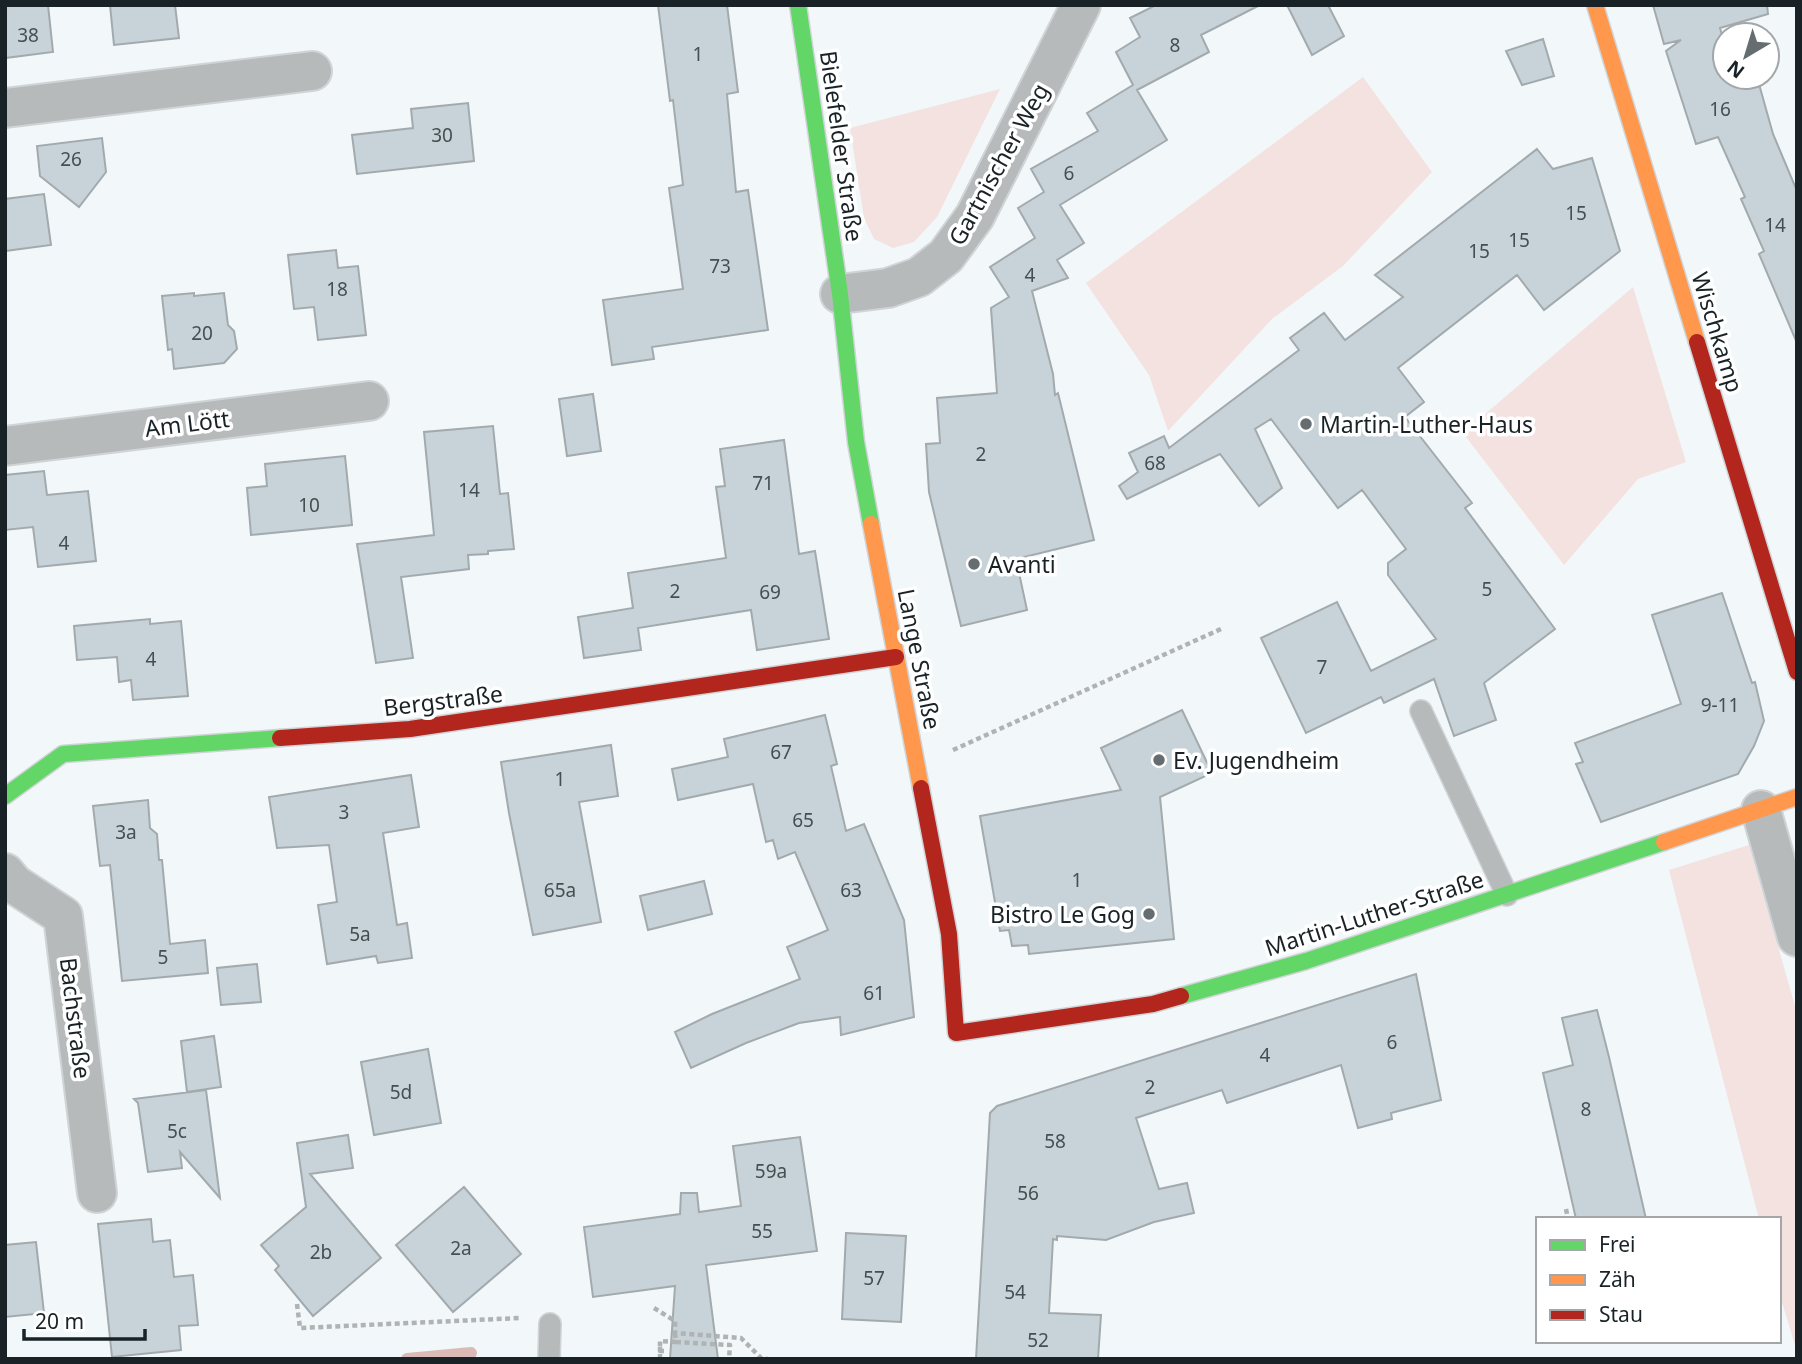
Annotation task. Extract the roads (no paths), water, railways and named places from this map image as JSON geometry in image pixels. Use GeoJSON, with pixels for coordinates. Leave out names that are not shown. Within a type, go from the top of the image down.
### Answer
{"type":"FeatureCollection","features":[{"type":"Feature","properties":{"kind":"street","name":"Bielefelder Straße"},"geometry":{"type":"LineString","coordinates":[[798,5],[840,294]]}},
{"type":"Feature","properties":{"kind":"street","name":"Gartnischer Weg"},"geometry":{"type":"LineString","coordinates":[[840,294],[888,288],[919,277],[946,256],[975,216],[1082,5]]}},
{"type":"Feature","properties":{"kind":"street","name":"Wischkamp"},"geometry":{"type":"LineString","coordinates":[[1595,5],[1797,672]]}},
{"type":"Feature","properties":{"kind":"street"},"geometry":{"type":"LineString","coordinates":[[5,108],[312,71]]}},
{"type":"Feature","properties":{"kind":"street","name":"Lange Straße"},"geometry":{"type":"LineString","coordinates":[[840,294],[856,442],[949,934],[956,1033]]}},
{"type":"Feature","properties":{"kind":"street","name":"Am Lött"},"geometry":{"type":"LineString","coordinates":[[5,446],[369,401]]}},
{"type":"Feature","properties":{"kind":"street","name":"Bergstraße"},"geometry":{"type":"LineString","coordinates":[[5,796],[63,754],[410,729],[896,657]]}},
{"type":"Feature","properties":{"kind":"street","name":"Martin-Luther-Straße"},"geometry":{"type":"LineString","coordinates":[[956,1033],[1153,1003],[1306,961],[1797,797]]}},
{"type":"Feature","properties":{"kind":"street"},"geometry":{"type":"LineString","coordinates":[[1761,810],[1797,937]]}},
{"type":"Feature","properties":{"kind":"street","name":"Bachstraße"},"geometry":{"type":"LineString","coordinates":[[5,873],[14,884],[63,916],[97,1193]]}},
{"type":"Feature","properties":{"kind":"lane"},"geometry":{"type":"LineString","coordinates":[[1421,711],[1507,895]]}},
{"type":"Feature","properties":{"kind":"lane"},"geometry":{"type":"LineString","coordinates":[[549,1359],[550,1324]]}},
{"type":"Feature","properties":{"kind":"waterway"},"geometry":{"type":"LineString","coordinates":[[407,1359],[471,1353]]}},
{"type":"Feature","properties":{"kind":"place","name":"Martin-Luther-Haus"},"geometry":{"type":"Point","coordinates":[1306,424]}},
{"type":"Feature","properties":{"kind":"place","name":"Avanti"},"geometry":{"type":"Point","coordinates":[974,564]}},
{"type":"Feature","properties":{"kind":"place","name":"Ev. Jugendheim"},"geometry":{"type":"Point","coordinates":[1159,760]}},
{"type":"Feature","properties":{"kind":"place","name":"Bistro Le Gog"},"geometry":{"type":"Point","coordinates":[1149,914]}}]}
